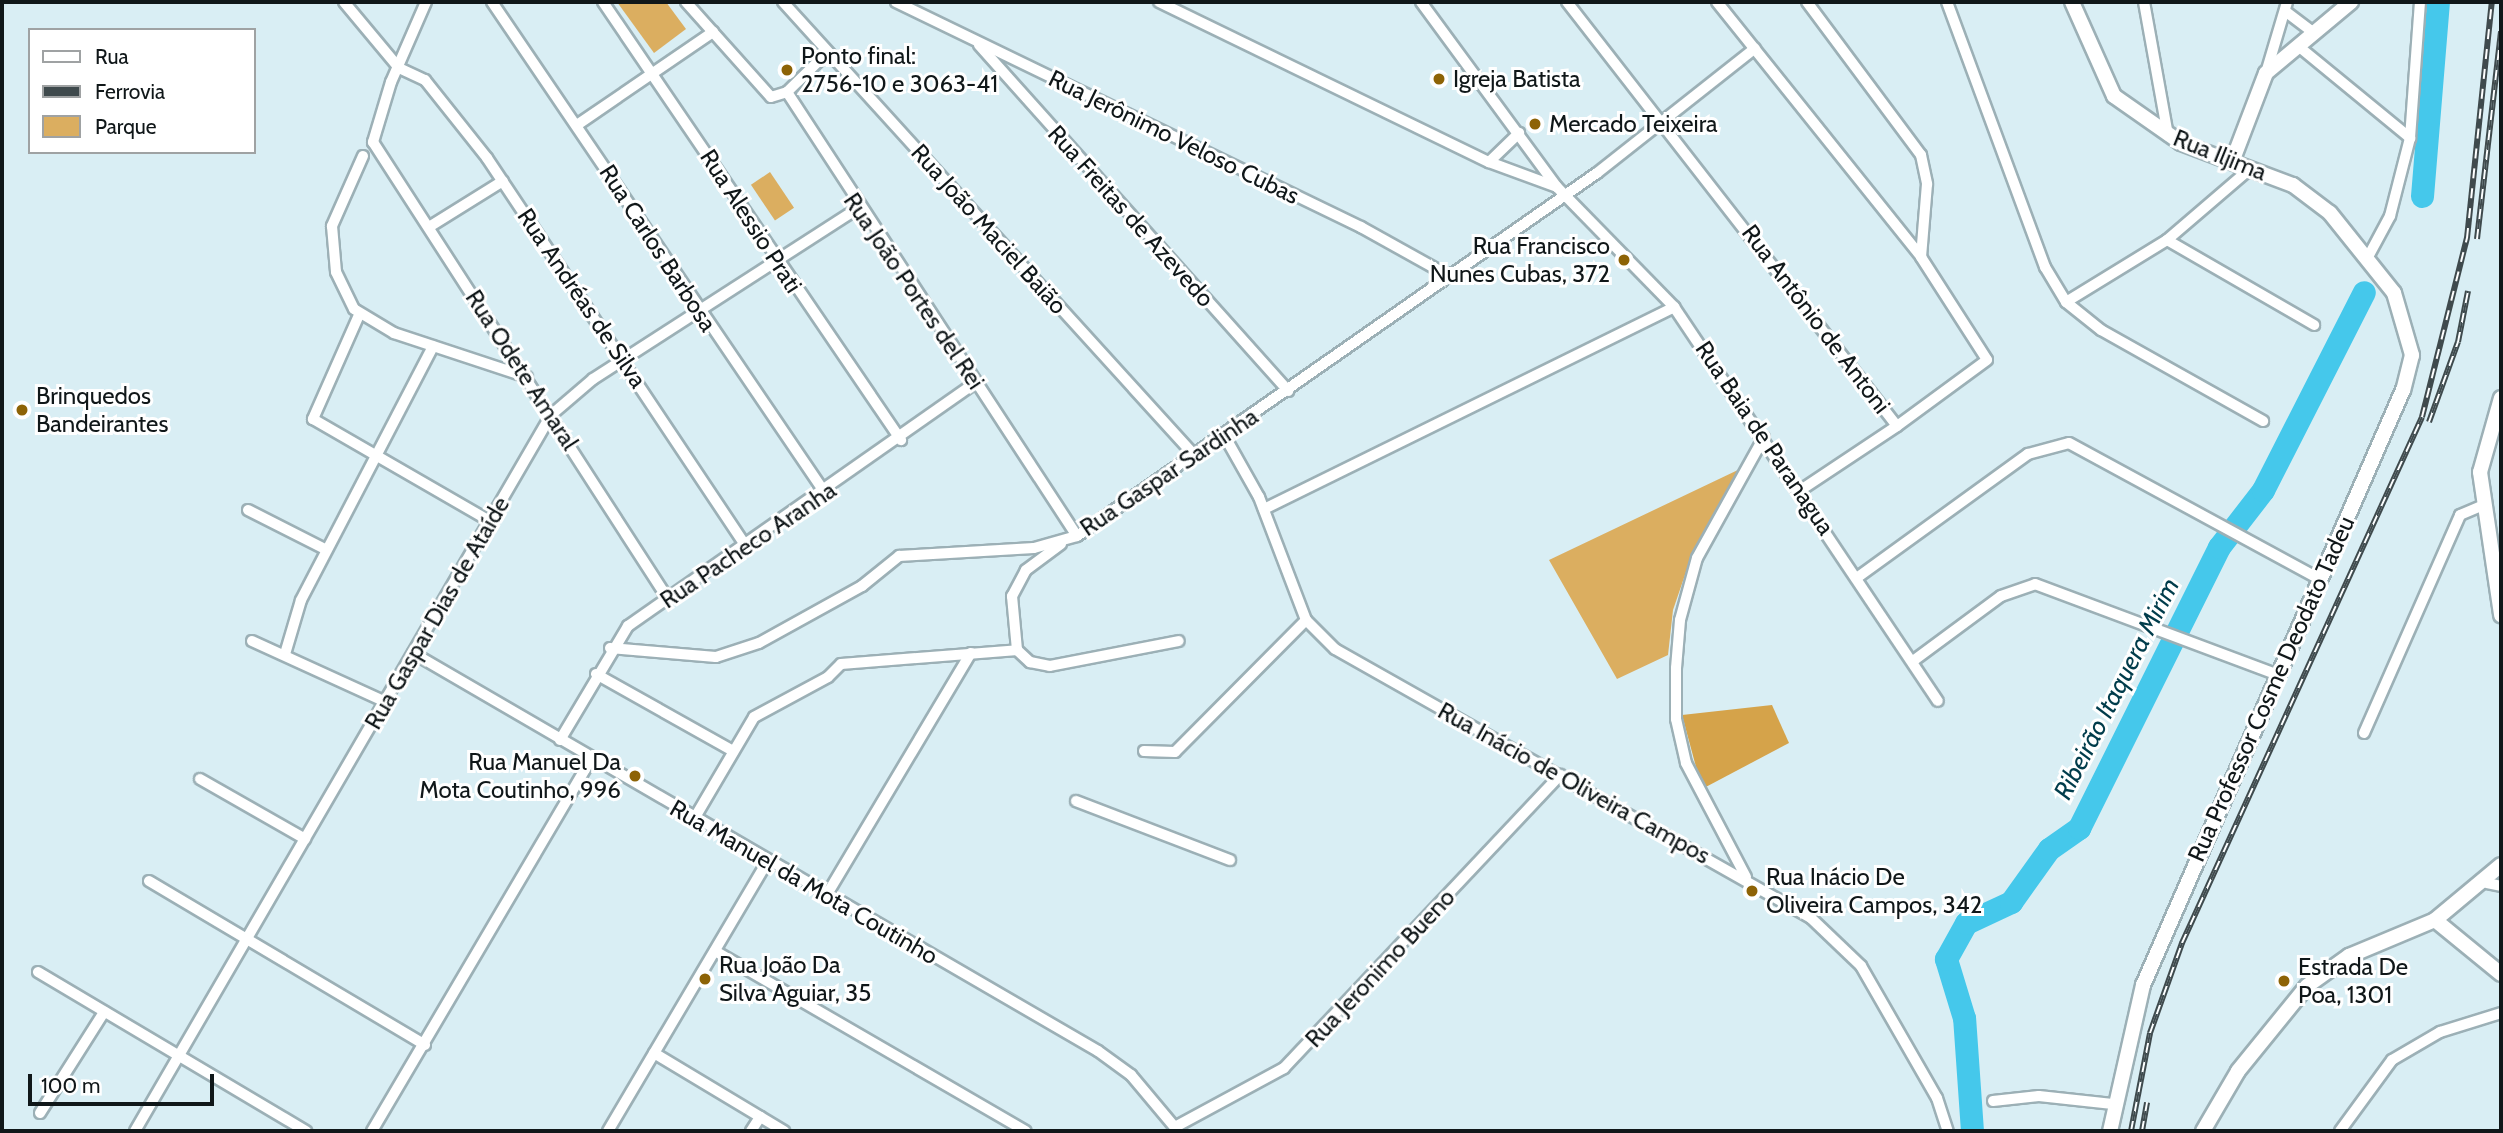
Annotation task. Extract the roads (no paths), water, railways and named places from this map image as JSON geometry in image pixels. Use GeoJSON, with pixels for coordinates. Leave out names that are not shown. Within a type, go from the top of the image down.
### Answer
{"type":"FeatureCollection","features":[{"type":"Feature","properties":{"kind":"main road","name":"Rua Iljima"},"geometry":{"type":"LineString","coordinates":[[2072,2],[2104,81],[2168,136],[2251,168],[2307,195],[2368,257]]}},
{"type":"Feature","properties":{"kind":"main road"},"geometry":{"type":"LineString","coordinates":[[2232,162],[2264,79],[2316,29],[2351,2]]}},
{"type":"Feature","properties":{"kind":"main road"},"geometry":{"type":"LineString","coordinates":[[2264,79],[2303,50],[2316,29]]}},
{"type":"Feature","properties":{"kind":"main road","name":"Rua Professor Cosme Deodato Tadeu"},"geometry":{"type":"LineString","coordinates":[[2110,1131],[2113,1104],[2143,985],[2403,390],[2412,355],[2399,302],[2368,257]]}},
{"type":"Feature","properties":{"kind":"main road"},"geometry":{"type":"LineString","coordinates":[[2501,398],[2486,438],[2483,505],[2498,577],[2501,615]]}},
{"type":"Feature","properties":{"kind":"main road"},"geometry":{"type":"LineString","coordinates":[[2203,1131],[2238,1071],[2307,986],[2349,956],[2435,919],[2494,884],[2501,866]]}},
{"type":"Feature","properties":{"kind":"main road"},"geometry":{"type":"LineString","coordinates":[[2435,919],[2501,974]]}},
{"type":"Feature","properties":{"kind":"street"},"geometry":{"type":"LineString","coordinates":[[344,2],[399,68],[426,2]]}},
{"type":"Feature","properties":{"kind":"street","name":"Rua Carlos Barbosa"},"geometry":{"type":"LineString","coordinates":[[492,2],[578,125],[825,494]]}},
{"type":"Feature","properties":{"kind":"street","name":"Rua Alessio Prati"},"geometry":{"type":"LineString","coordinates":[[603,2],[655,74],[901,440]]}},
{"type":"Feature","properties":{"kind":"street"},"geometry":{"type":"LineString","coordinates":[[686,2],[766,94],[787,92],[828,52]]}},
{"type":"Feature","properties":{"kind":"street","name":"Rua Jerônimo Veloso Cubas"},"geometry":{"type":"LineString","coordinates":[[896,2],[1362,227],[1450,276]]}},
{"type":"Feature","properties":{"kind":"street"},"geometry":{"type":"LineString","coordinates":[[1159,2],[1489,162],[1557,187]]}},
{"type":"Feature","properties":{"kind":"street","name":"Rua Baia de Paranagua"},"geometry":{"type":"LineString","coordinates":[[1421,2],[1557,187],[1674,307],[1801,489],[1938,701]]}},
{"type":"Feature","properties":{"kind":"street","name":"Rua Antônio de Antoni"},"geometry":{"type":"LineString","coordinates":[[1567,2],[1897,426],[1801,489]]}},
{"type":"Feature","properties":{"kind":"street"},"geometry":{"type":"LineString","coordinates":[[1717,2],[1921,257],[1987,360],[1897,426]]}},
{"type":"Feature","properties":{"kind":"street"},"geometry":{"type":"LineString","coordinates":[[1807,2],[1921,155],[1927,184],[1921,257]]}},
{"type":"Feature","properties":{"kind":"street"},"geometry":{"type":"LineString","coordinates":[[1947,2],[2045,267],[2066,302],[2101,330],[2263,421]]}},
{"type":"Feature","properties":{"kind":"street"},"geometry":{"type":"LineString","coordinates":[[2144,2],[2168,136]]}},
{"type":"Feature","properties":{"kind":"street"},"geometry":{"type":"LineString","coordinates":[[2368,257],[2390,216],[2410,138],[2420,2]]}},
{"type":"Feature","properties":{"kind":"street","name":"Rua João Maciel Baião"},"geometry":{"type":"LineString","coordinates":[[786,3],[1195,456]]}},
{"type":"Feature","properties":{"kind":"street"},"geometry":{"type":"LineString","coordinates":[[2264,79],[2286,6],[2316,29]]}},
{"type":"Feature","properties":{"kind":"street"},"geometry":{"type":"LineString","coordinates":[[578,125],[713,32]]}},
{"type":"Feature","properties":{"kind":"street","name":"Rua Freitas de Azevedo"},"geometry":{"type":"LineString","coordinates":[[975,40],[1288,391]]}},
{"type":"Feature","properties":{"kind":"street","name":"Rua Gaspar Sardinha"},"geometry":{"type":"LineString","coordinates":[[610,648],[716,657],[759,643],[862,586],[899,556],[1062,543],[1077,536],[1565,196],[1755,48]]}},
{"type":"Feature","properties":{"kind":"street"},"geometry":{"type":"LineString","coordinates":[[2303,50],[2410,138]]}},
{"type":"Feature","properties":{"kind":"street","name":"Rua Odete Amaral"},"geometry":{"type":"LineString","coordinates":[[399,68],[373,142],[668,598]]}},
{"type":"Feature","properties":{"kind":"street","name":"Rua Andréas de Silva"},"geometry":{"type":"LineString","coordinates":[[399,68],[425,80],[503,181],[746,546]]}},
{"type":"Feature","properties":{"kind":"street","name":"Rua João Portes del Rei"},"geometry":{"type":"LineString","coordinates":[[787,92],[858,208],[1077,536]]}},
{"type":"Feature","properties":{"kind":"street"},"geometry":{"type":"LineString","coordinates":[[1489,162],[1519,133]]}},
{"type":"Feature","properties":{"kind":"street"},"geometry":{"type":"LineString","coordinates":[[363,156],[340,198],[331,243],[335,272],[359,315],[433,346],[527,377]]}},
{"type":"Feature","properties":{"kind":"street"},"geometry":{"type":"LineString","coordinates":[[2066,302],[2167,240],[2251,168]]}},
{"type":"Feature","properties":{"kind":"street"},"geometry":{"type":"LineString","coordinates":[[429,227],[503,181]]}},
{"type":"Feature","properties":{"kind":"street","name":"Rua Gaspar Dias de Ataíde"},"geometry":{"type":"LineString","coordinates":[[135,1131],[551,415],[624,360],[699,309],[858,208]]}},
{"type":"Feature","properties":{"kind":"street"},"geometry":{"type":"LineString","coordinates":[[2167,240],[2314,325]]}},
{"type":"Feature","properties":{"kind":"street"},"geometry":{"type":"LineString","coordinates":[[1264,509],[1674,307]]}},
{"type":"Feature","properties":{"kind":"street"},"geometry":{"type":"LineString","coordinates":[[359,315],[312,415],[317,424],[375,459],[490,521]]}},
{"type":"Feature","properties":{"kind":"street"},"geometry":{"type":"LineString","coordinates":[[285,654],[325,550],[433,346]]}},
{"type":"Feature","properties":{"kind":"street","name":"Rua Pacheco Aranha"},"geometry":{"type":"LineString","coordinates":[[560,740],[610,648],[628,626],[825,494],[975,383]]}},
{"type":"Feature","properties":{"kind":"street"},"geometry":{"type":"LineString","coordinates":[[1144,751],[1175,752],[1306,620],[1264,509],[1224,435]]}},
{"type":"Feature","properties":{"kind":"street"},"geometry":{"type":"LineString","coordinates":[[1746,877],[1686,762],[1676,719],[1676,668],[1680,620],[1697,558],[1764,437]]}},
{"type":"Feature","properties":{"kind":"street"},"geometry":{"type":"LineString","coordinates":[[2486,438],[2501,441]]}},
{"type":"Feature","properties":{"kind":"street"},"geometry":{"type":"LineString","coordinates":[[1858,577],[2028,454],[2070,443],[2320,579]]}},
{"type":"Feature","properties":{"kind":"street"},"geometry":{"type":"LineString","coordinates":[[2364,733],[2460,515],[2483,505]]}},
{"type":"Feature","properties":{"kind":"street"},"geometry":{"type":"LineString","coordinates":[[248,510],[325,550]]}},
{"type":"Feature","properties":{"kind":"street"},"geometry":{"type":"LineString","coordinates":[[1017,650],[1014,590],[1026,570],[1062,543]]}},
{"type":"Feature","properties":{"kind":"street"},"geometry":{"type":"LineString","coordinates":[[1913,661],[2024,584],[2050,586],[2277,675]]}},
{"type":"Feature","properties":{"kind":"street","name":"Rua Inácio de Oliveira Campos"},"geometry":{"type":"LineString","coordinates":[[1306,620],[1370,671],[1746,877],[1811,918],[1861,966],[1947,1118],[1948,1131]]}},
{"type":"Feature","properties":{"kind":"street"},"geometry":{"type":"LineString","coordinates":[[694,820],[733,751],[760,712],[847,661],[1017,650],[1050,666],[1179,640]]}},
{"type":"Feature","properties":{"kind":"street"},"geometry":{"type":"LineString","coordinates":[[252,641],[386,702]]}},
{"type":"Feature","properties":{"kind":"street","name":"Rua Manuel da Mota Coutinho"},"geometry":{"type":"LineString","coordinates":[[413,653],[694,820],[1098,1051],[1131,1075],[1176,1129]]}},
{"type":"Feature","properties":{"kind":"street"},"geometry":{"type":"LineString","coordinates":[[826,896],[971,653]]}},
{"type":"Feature","properties":{"kind":"street"},"geometry":{"type":"LineString","coordinates":[[596,674],[733,751]]}},
{"type":"Feature","properties":{"kind":"street"},"geometry":{"type":"LineString","coordinates":[[372,1131],[591,759]]}},
{"type":"Feature","properties":{"kind":"street","name":"Rua Jeronimo Bueno"},"geometry":{"type":"LineString","coordinates":[[1176,1129],[1284,1068],[1560,775]]}},
{"type":"Feature","properties":{"kind":"street"},"geometry":{"type":"LineString","coordinates":[[200,779],[305,839]]}},
{"type":"Feature","properties":{"kind":"street"},"geometry":{"type":"LineString","coordinates":[[1076,801],[1230,860]]}},
{"type":"Feature","properties":{"kind":"street"},"geometry":{"type":"LineString","coordinates":[[608,1131],[767,862]]}},
{"type":"Feature","properties":{"kind":"street"},"geometry":{"type":"LineString","coordinates":[[149,881],[425,1045]]}},
{"type":"Feature","properties":{"kind":"street"},"geometry":{"type":"LineString","coordinates":[[715,951],[1026,1131]]}},
{"type":"Feature","properties":{"kind":"street"},"geometry":{"type":"LineString","coordinates":[[38,972],[306,1131]]}},
{"type":"Feature","properties":{"kind":"street"},"geometry":{"type":"LineString","coordinates":[[40,1113],[104,1012]]}},
{"type":"Feature","properties":{"kind":"street"},"geometry":{"type":"LineString","coordinates":[[2340,1131],[2392,1060],[2440,1032],[2501,1013]]}},
{"type":"Feature","properties":{"kind":"street"},"geometry":{"type":"LineString","coordinates":[[654,1053],[784,1131]]}},
{"type":"Feature","properties":{"kind":"street"},"geometry":{"type":"LineString","coordinates":[[1993,1101],[2039,1096],[2113,1104]]}},
{"type":"Feature","properties":{"kind":"street"},"geometry":{"type":"LineString","coordinates":[[751,1131],[760,1117]]}},
{"type":"Feature","properties":{"kind":"waterway","name":"Ribeirão Itaquera Mirim"},"geometry":{"type":"LineString","coordinates":[[2422,196],[2438,2]]}},
{"type":"Feature","properties":{"kind":"waterway","name":"Ribeirão Itaquera Mirim"},"geometry":{"type":"LineString","coordinates":[[1972,1131],[1964,1018],[1946,959],[1966,923],[2011,902],[2049,849],[2079,828],[2219,547],[2263,490],[2364,292]]}},
{"type":"Feature","properties":{"kind":"railway"},"geometry":{"type":"LineString","coordinates":[[2131,1131],[2150,1033],[2182,943],[2422,417],[2467,238],[2492,2]]}},
{"type":"Feature","properties":{"kind":"railway"},"geometry":{"type":"LineString","coordinates":[[2477,239],[2501,31]]}},
{"type":"Feature","properties":{"kind":"railway"},"geometry":{"type":"LineString","coordinates":[[2429,422],[2458,342],[2468,291]]}},
{"type":"Feature","properties":{"kind":"railway"},"geometry":{"type":"LineString","coordinates":[[2142,1131],[2147,1102]]}},
{"type":"Feature","properties":{"kind":"place","name":"Ponto final: 2756-10 e 3063-41"},"geometry":{"type":"Point","coordinates":[787,70]}},
{"type":"Feature","properties":{"kind":"place","name":"Igreja Batista"},"geometry":{"type":"Point","coordinates":[1439,79]}},
{"type":"Feature","properties":{"kind":"place","name":"Mercado Teixeira"},"geometry":{"type":"Point","coordinates":[1535,124]}},
{"type":"Feature","properties":{"kind":"place","name":"Rua Francisco Nunes Cubas, 372"},"geometry":{"type":"Point","coordinates":[1624,260]}},
{"type":"Feature","properties":{"kind":"place","name":"Brinquedos Bandeirantes"},"geometry":{"type":"Point","coordinates":[22,410]}},
{"type":"Feature","properties":{"kind":"place","name":"Rua Manuel Da Mota Coutinho, 996"},"geometry":{"type":"Point","coordinates":[635,776]}},
{"type":"Feature","properties":{"kind":"place","name":"Rua Inácio De Oliveira Campos, 342"},"geometry":{"type":"Point","coordinates":[1752,891]}},
{"type":"Feature","properties":{"kind":"place","name":"Rua João Da Silva Aguiar, 35"},"geometry":{"type":"Point","coordinates":[705,979]}},
{"type":"Feature","properties":{"kind":"place","name":"Estrada De Poa, 1301"},"geometry":{"type":"Point","coordinates":[2284,981]}}]}
